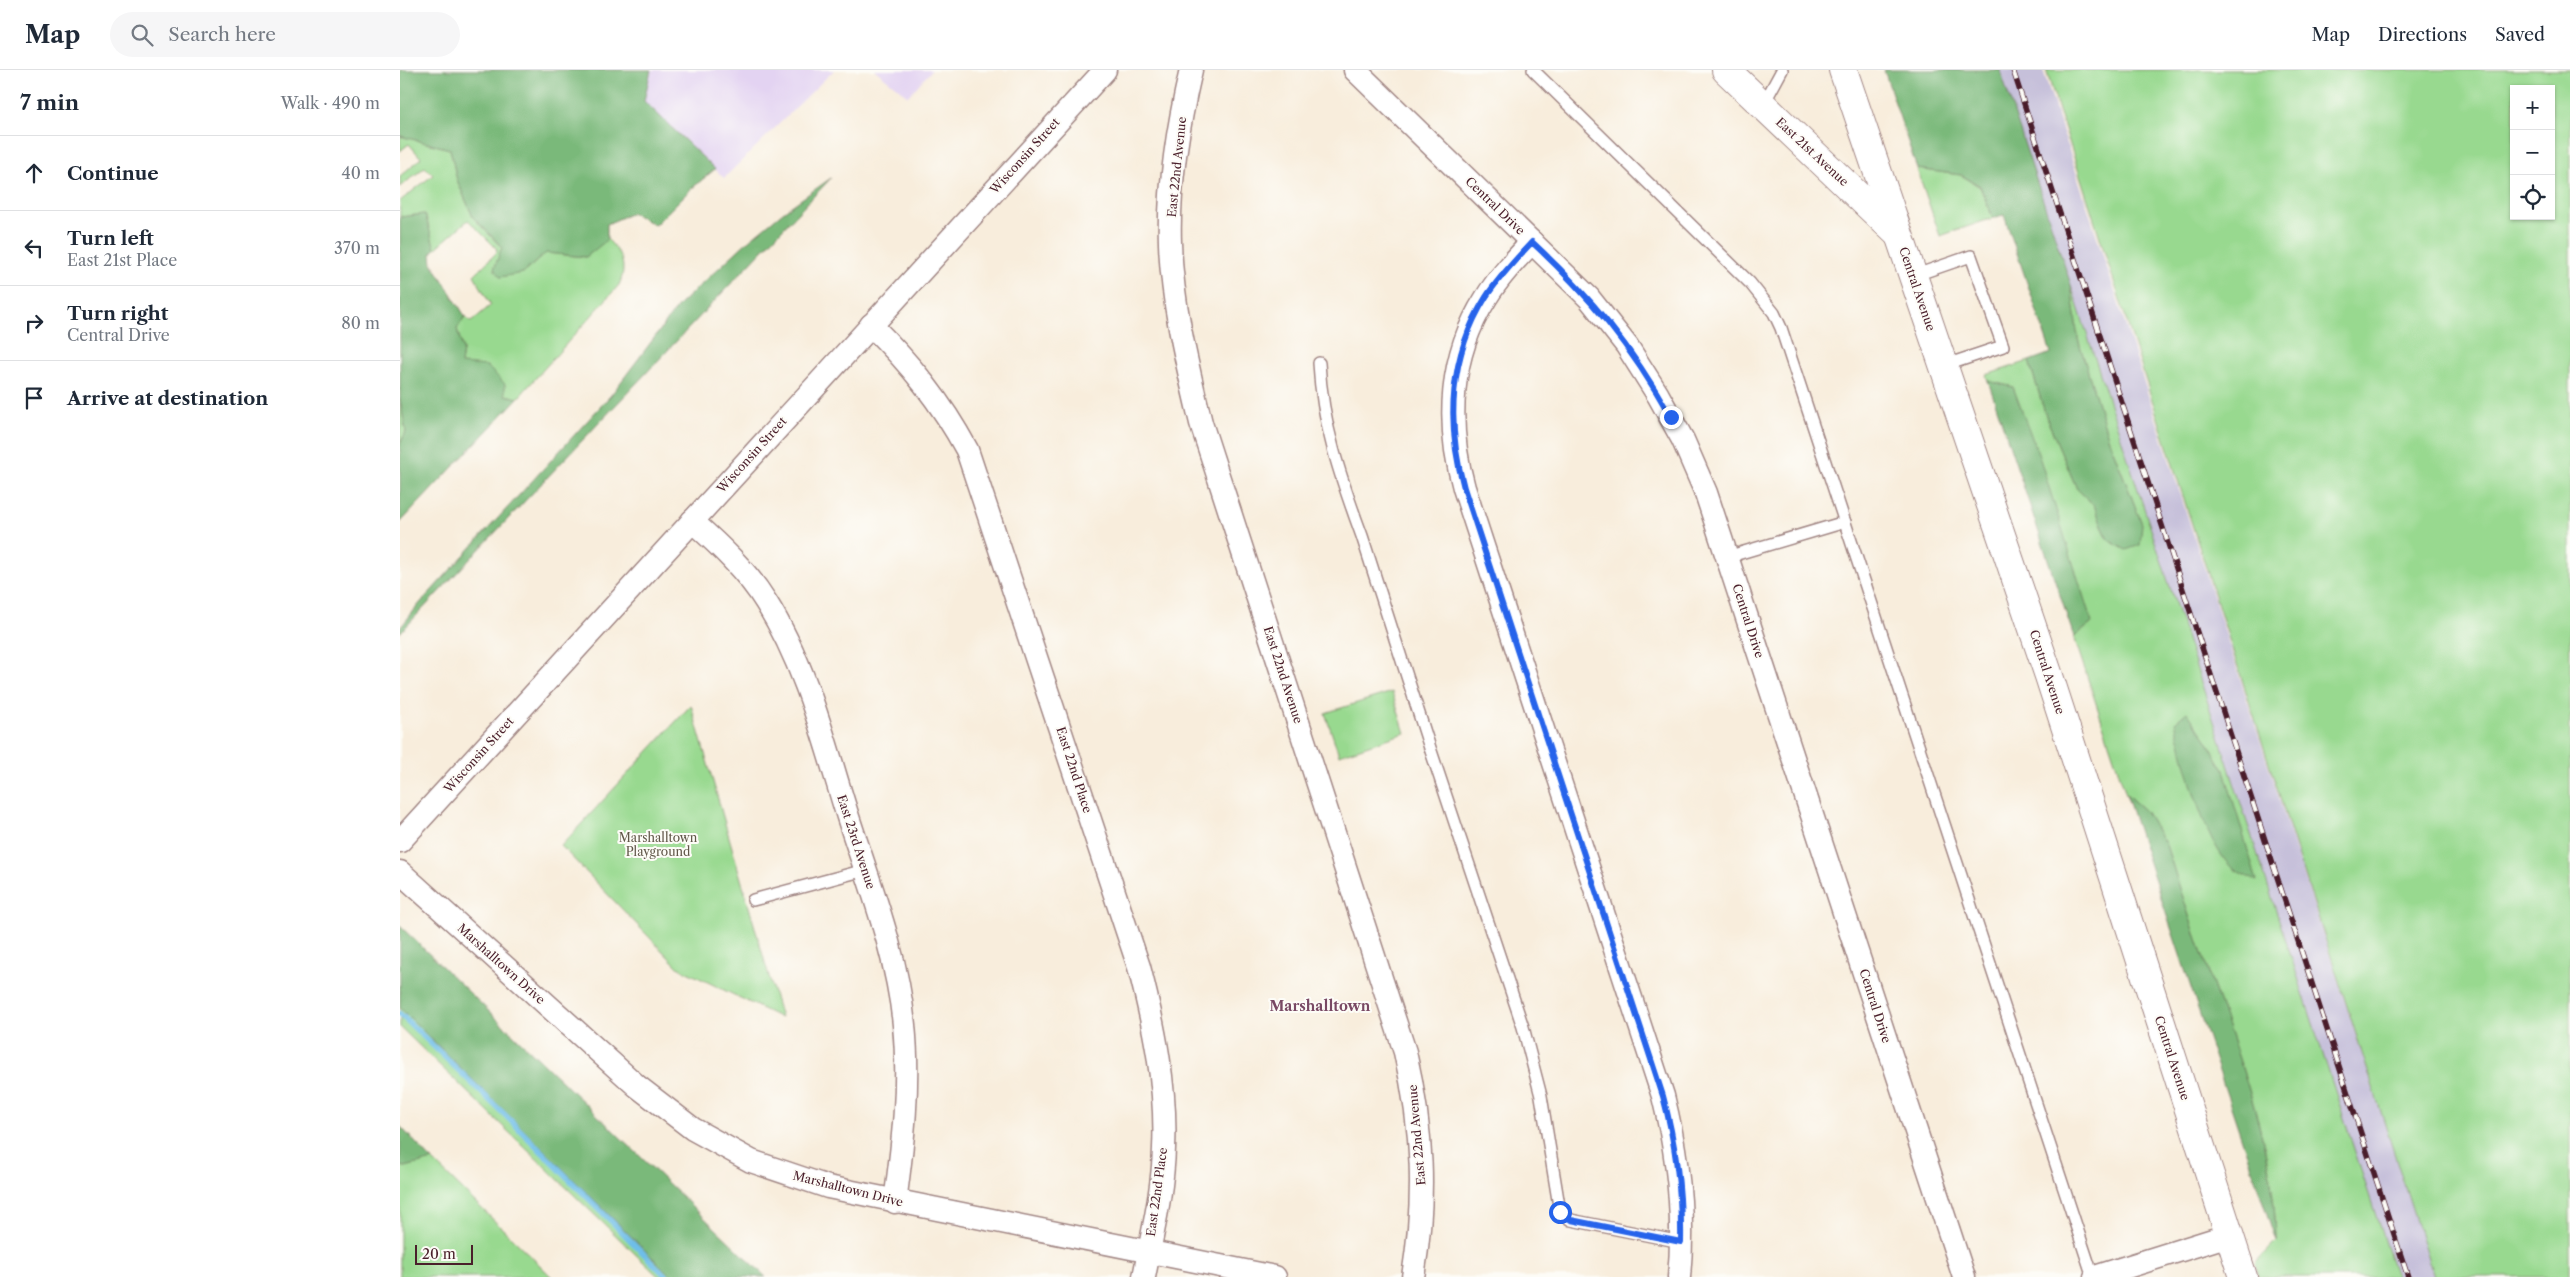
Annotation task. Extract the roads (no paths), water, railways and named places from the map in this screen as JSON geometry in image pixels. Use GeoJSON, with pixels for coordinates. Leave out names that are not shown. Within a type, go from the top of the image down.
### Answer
{"type":"FeatureCollection","features":[{"type":"Feature","properties":{"kind":"main road","name":"East 21st Avenue"},"geometry":{"type":"LineString","coordinates":[[1726,70],[1898,234]]}},
{"type":"Feature","properties":{"kind":"main road","name":"Central Avenue"},"geometry":{"type":"LineString","coordinates":[[1844,70],[2049,676],[2243,1277]]}},
{"type":"Feature","properties":{"kind":"street","name":"Wisconsin Street"},"geometry":{"type":"LineString","coordinates":[[400,842],[1105,70]]}},
{"type":"Feature","properties":{"kind":"street","name":"East 22nd Avenue"},"geometry":{"type":"LineString","coordinates":[[1191,70],[1177,144],[1170,211],[1173,277],[1184,351],[1201,423],[1405,1052],[1413,1088],[1422,1168],[1420,1236],[1413,1277]]}},
{"type":"Feature","properties":{"kind":"street","name":"Central Drive"},"geometry":{"type":"LineString","coordinates":[[1355,70],[1589,298],[1627,346],[1658,394],[1695,466],[1727,557],[1964,1277]]}},
{"type":"Feature","properties":{"kind":"street"},"geometry":{"type":"LineString","coordinates":[[1532,242],[1486,298],[1468,333],[1453,385],[1455,450],[1464,488],[1663,1096],[1676,1156],[1681,1210],[1679,1277]]}},
{"type":"Feature","properties":{"kind":"street","name":"East 22nd Place"},"geometry":{"type":"LineString","coordinates":[[871,325],[929,387],[967,450],[1139,966],[1158,1054],[1164,1135],[1162,1170],[1144,1277]]}},
{"type":"Feature","properties":{"kind":"street","name":"East 23rd Avenue"},"geometry":{"type":"LineString","coordinates":[[692,521],[743,572],[765,600],[780,626],[808,691],[865,870],[894,968],[904,1025],[907,1086],[895,1202]]}},
{"type":"Feature","properties":{"kind":"street","name":"Marshalltown Drive"},"geometry":{"type":"LineString","coordinates":[[400,872],[637,1086],[693,1129],[751,1161],[828,1187],[895,1202],[1276,1277]]}},
{"type":"Feature","properties":{"kind":"street"},"geometry":{"type":"LineString","coordinates":[[2094,1277],[2229,1235]]}},
{"type":"Feature","properties":{"kind":"lane"},"geometry":{"type":"LineString","coordinates":[[1533,70],[1733,266],[1774,314],[1787,343],[2094,1277]]}},
{"type":"Feature","properties":{"kind":"lane"},"geometry":{"type":"LineString","coordinates":[[1763,105],[1782,70]]}},
{"type":"Feature","properties":{"kind":"lane"},"geometry":{"type":"LineString","coordinates":[[1913,276],[1972,256],[2003,346],[1943,366]]}},
{"type":"Feature","properties":{"kind":"lane"},"geometry":{"type":"LineString","coordinates":[[1319,363],[1325,416],[1335,460],[1362,536],[1532,1059],[1560,1212],[1571,1220],[1681,1242]]}},
{"type":"Feature","properties":{"kind":"lane"},"geometry":{"type":"LineString","coordinates":[[1727,557],[1845,522]]}},
{"type":"Feature","properties":{"kind":"lane"},"geometry":{"type":"LineString","coordinates":[[753,900],[865,870]]}},
{"type":"Feature","properties":{"kind":"waterway"},"geometry":{"type":"LineString","coordinates":[[400,1014],[504,1114],[667,1277]]}},
{"type":"Feature","properties":{"kind":"railway"},"geometry":{"type":"LineString","coordinates":[[2013,70],[2408,1277]]}},
{"type":"Feature","properties":{"kind":"district","name":"Marshalltown"},"geometry":{"type":"Point","coordinates":[1320,1006]}},
{"type":"Feature","properties":{"kind":"park label","name":"Marshalltown Playground"},"geometry":{"type":"Point","coordinates":[658,845]}}]}
